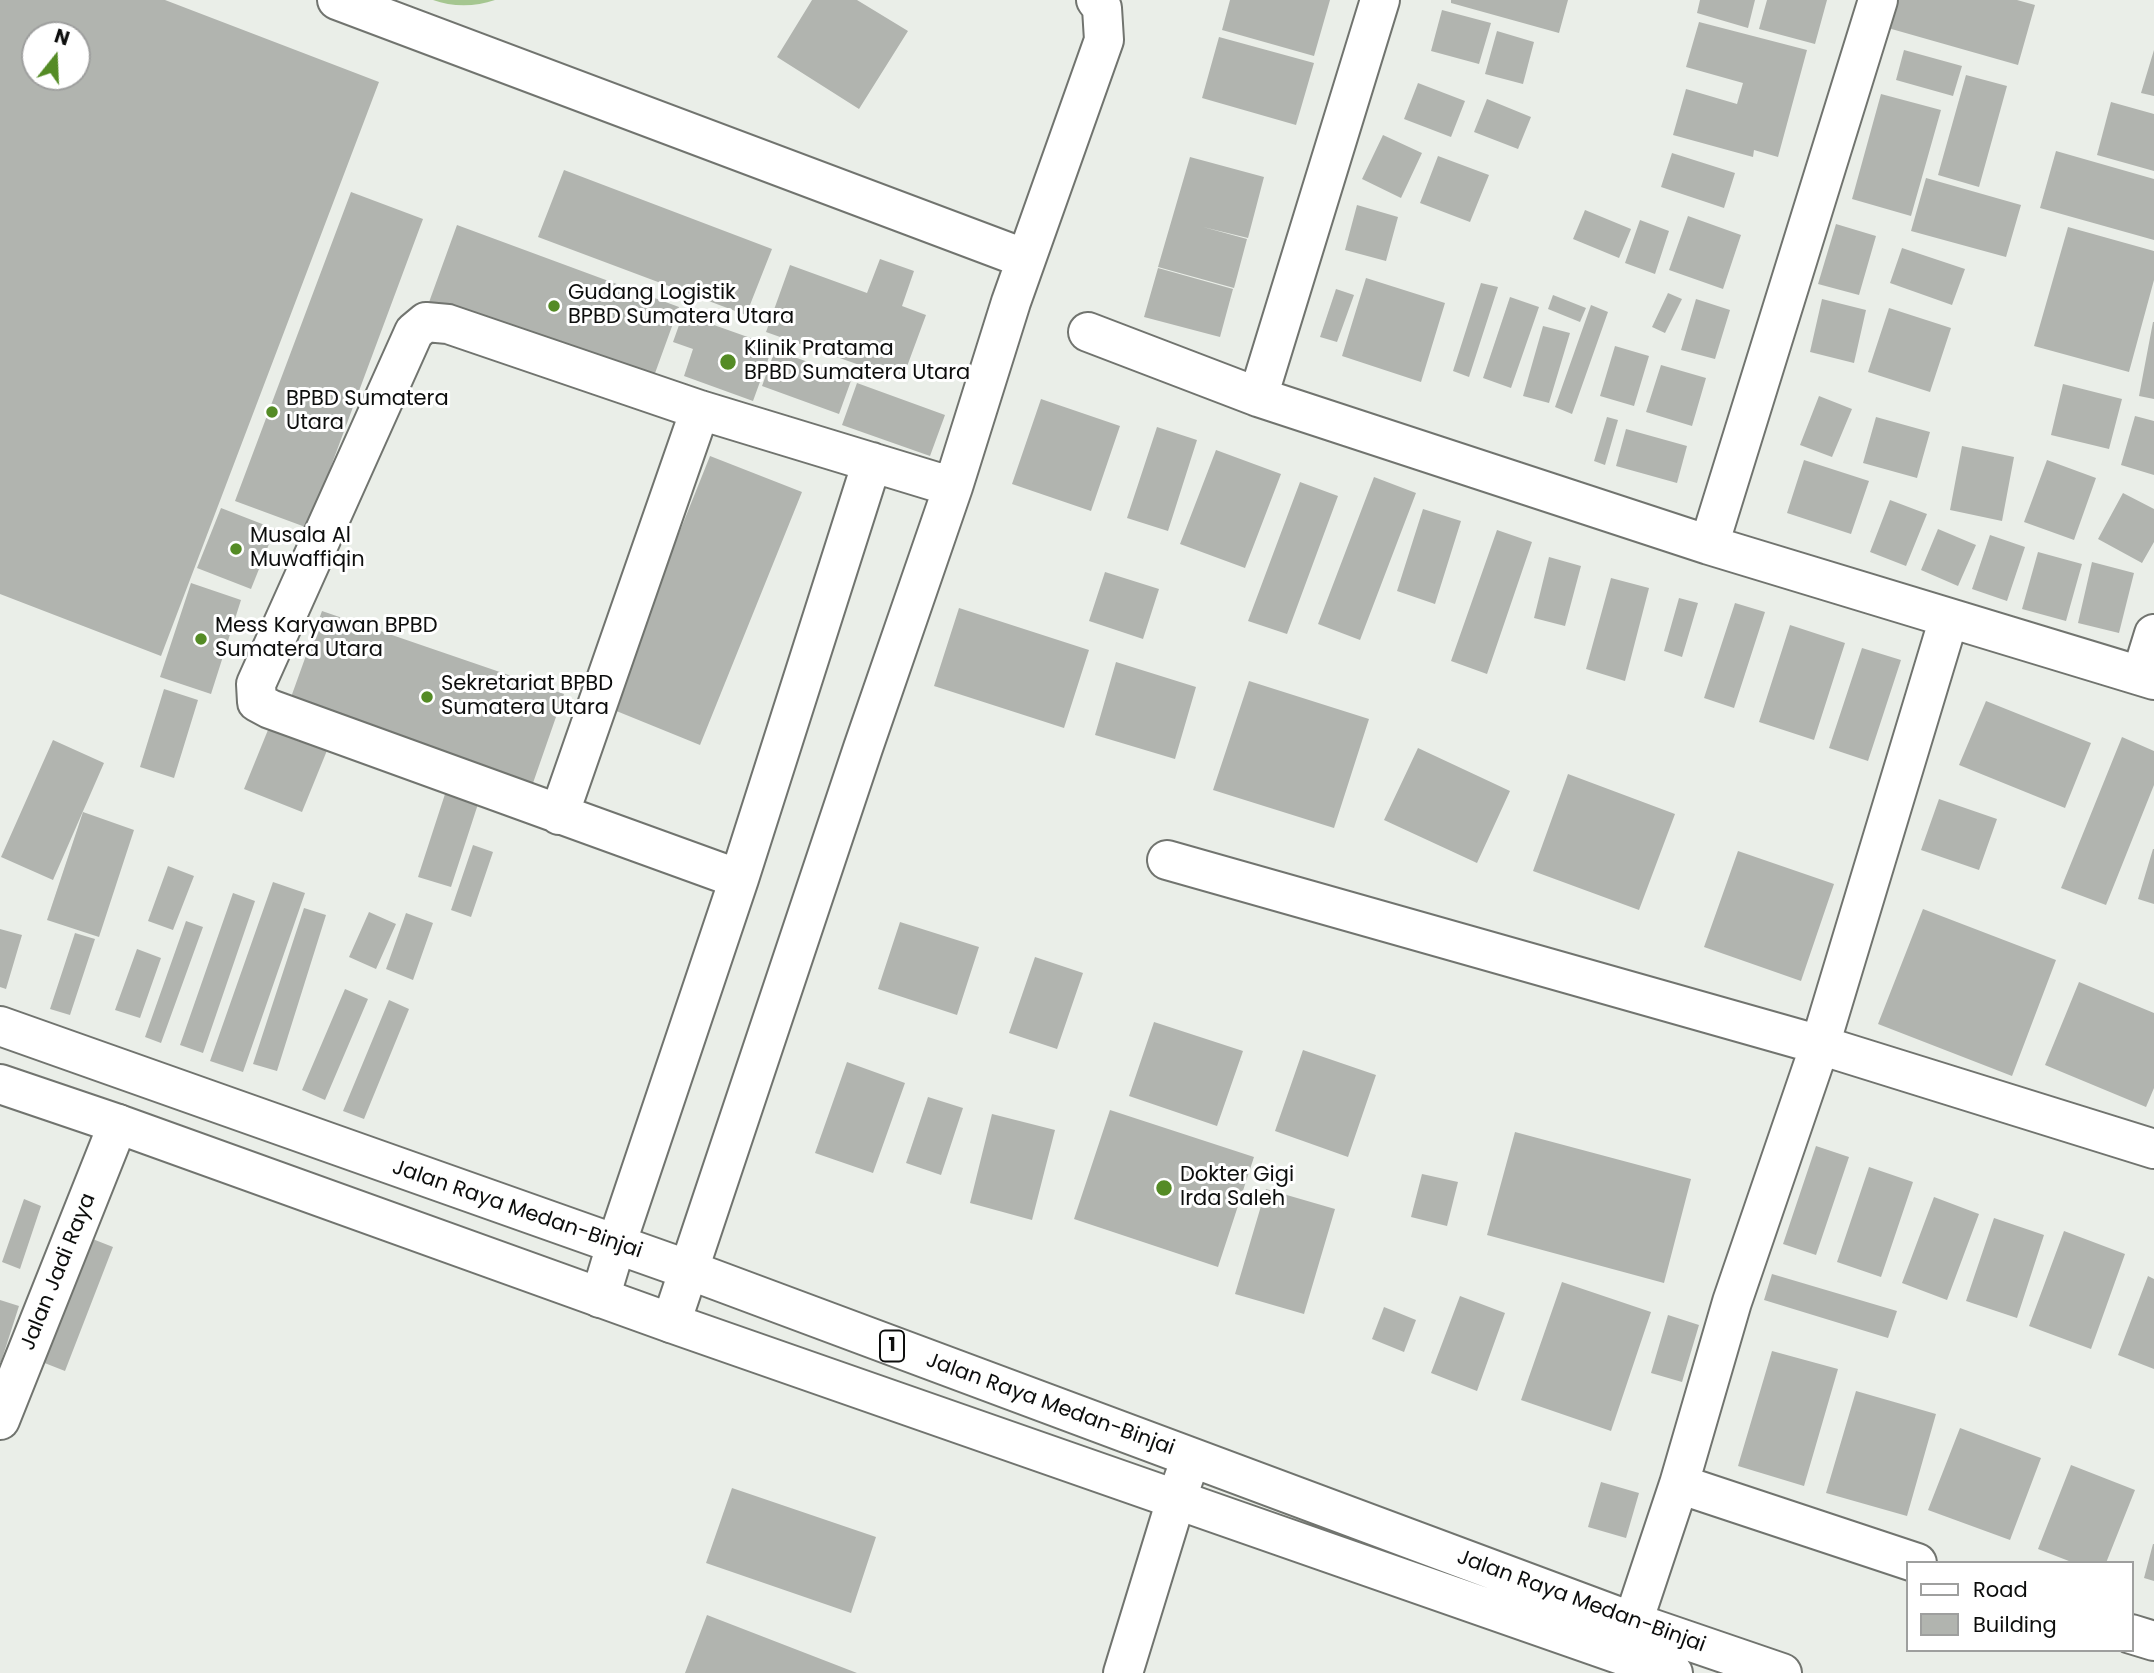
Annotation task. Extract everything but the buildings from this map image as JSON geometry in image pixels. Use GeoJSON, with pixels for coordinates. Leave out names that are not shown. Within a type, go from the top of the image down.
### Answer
{"type":"FeatureCollection","features":[{"type":"Feature","properties":{"kind":"main road"},"geometry":{"type":"LineString","coordinates":[[337,0],[1026,259]]}},
{"type":"Feature","properties":{"kind":"main road"},"geometry":{"type":"LineString","coordinates":[[671,1323],[858,761],[953,487],[1026,259],[1104,40],[1102,8],[1096,0]]}},
{"type":"Feature","properties":{"kind":"main road"},"geometry":{"type":"LineString","coordinates":[[1258,397],[1380,0]]}},
{"type":"Feature","properties":{"kind":"main road"},"geometry":{"type":"LineString","coordinates":[[1709,545],[1878,0]]}},
{"type":"Feature","properties":{"kind":"main road"},"geometry":{"type":"LineString","coordinates":[[739,879],[257,702],[256,684],[414,332],[426,322],[447,324],[700,410],[953,487]]}},
{"type":"Feature","properties":{"kind":"main road"},"geometry":{"type":"LineString","coordinates":[[1088,332],[1258,397],[1709,545],[2147,678],[2154,634]]}},
{"type":"Feature","properties":{"kind":"main road"},"geometry":{"type":"LineString","coordinates":[[559,815],[700,410]]}},
{"type":"Feature","properties":{"kind":"main road"},"geometry":{"type":"LineString","coordinates":[[600,1298],[739,879],[872,462]]}},
{"type":"Feature","properties":{"kind":"main road"},"geometry":{"type":"LineString","coordinates":[[1633,1622],[1679,1484],[1731,1302],[1820,1045],[1949,618]]}},
{"type":"Feature","properties":{"kind":"main road"},"geometry":{"type":"LineString","coordinates":[[1167,860],[1820,1045],[2154,1149]]}},
{"type":"Feature","properties":{"kind":"main road","name":"Jalan Raya Medan-Binjai"},"geometry":{"type":"LineString","coordinates":[[0,1026],[689,1270],[1633,1622],[1782,1673]]}},
{"type":"Feature","properties":{"kind":"main road","name":"Jalan Raya Medan-Binjai"},"geometry":{"type":"LineString","coordinates":[[0,1084],[671,1323],[1673,1673]]}},
{"type":"Feature","properties":{"kind":"main road","name":"Jalan Jadi Raya"},"geometry":{"type":"LineString","coordinates":[[0,1420],[118,1124]]}},
{"type":"Feature","properties":{"kind":"main road"},"geometry":{"type":"LineString","coordinates":[[1123,1673],[1191,1458]]}},
{"type":"Feature","properties":{"kind":"main road"},"geometry":{"type":"LineString","coordinates":[[1679,1484],[1911,1561]]}},
{"type":"Feature","properties":{"kind":"main road"},"geometry":{"type":"LineString","coordinates":[[2133,1635],[2154,1642]]}},
{"type":"Feature","properties":{"kind":"green space"},"geometry":{"type":"Polygon","coordinates":[[[433,0],[495,0],[464,5],[433,0]]]}},
{"type":"Feature","properties":{"kind":"place","name":"Gudang Logistik BPBD Sumatera Utara"},"geometry":{"type":"Point","coordinates":[554,306]}},
{"type":"Feature","properties":{"kind":"place","name":"Klinik Pratama BPBD Sumatera Utara"},"geometry":{"type":"Point","coordinates":[728,362]}},
{"type":"Feature","properties":{"kind":"place","name":"BPBD Sumatera Utara"},"geometry":{"type":"Point","coordinates":[272,412]}},
{"type":"Feature","properties":{"kind":"place","name":"Musala Al Muwaffiqin"},"geometry":{"type":"Point","coordinates":[236,549]}},
{"type":"Feature","properties":{"kind":"place","name":"Mess Karyawan BPBD Sumatera Utara"},"geometry":{"type":"Point","coordinates":[201,639]}},
{"type":"Feature","properties":{"kind":"place","name":"Sekretariat BPBD Sumatera Utara"},"geometry":{"type":"Point","coordinates":[427,697]}},
{"type":"Feature","properties":{"kind":"place","name":"Dokter Gigi Irda Saleh"},"geometry":{"type":"Point","coordinates":[1164,1188]}}]}
